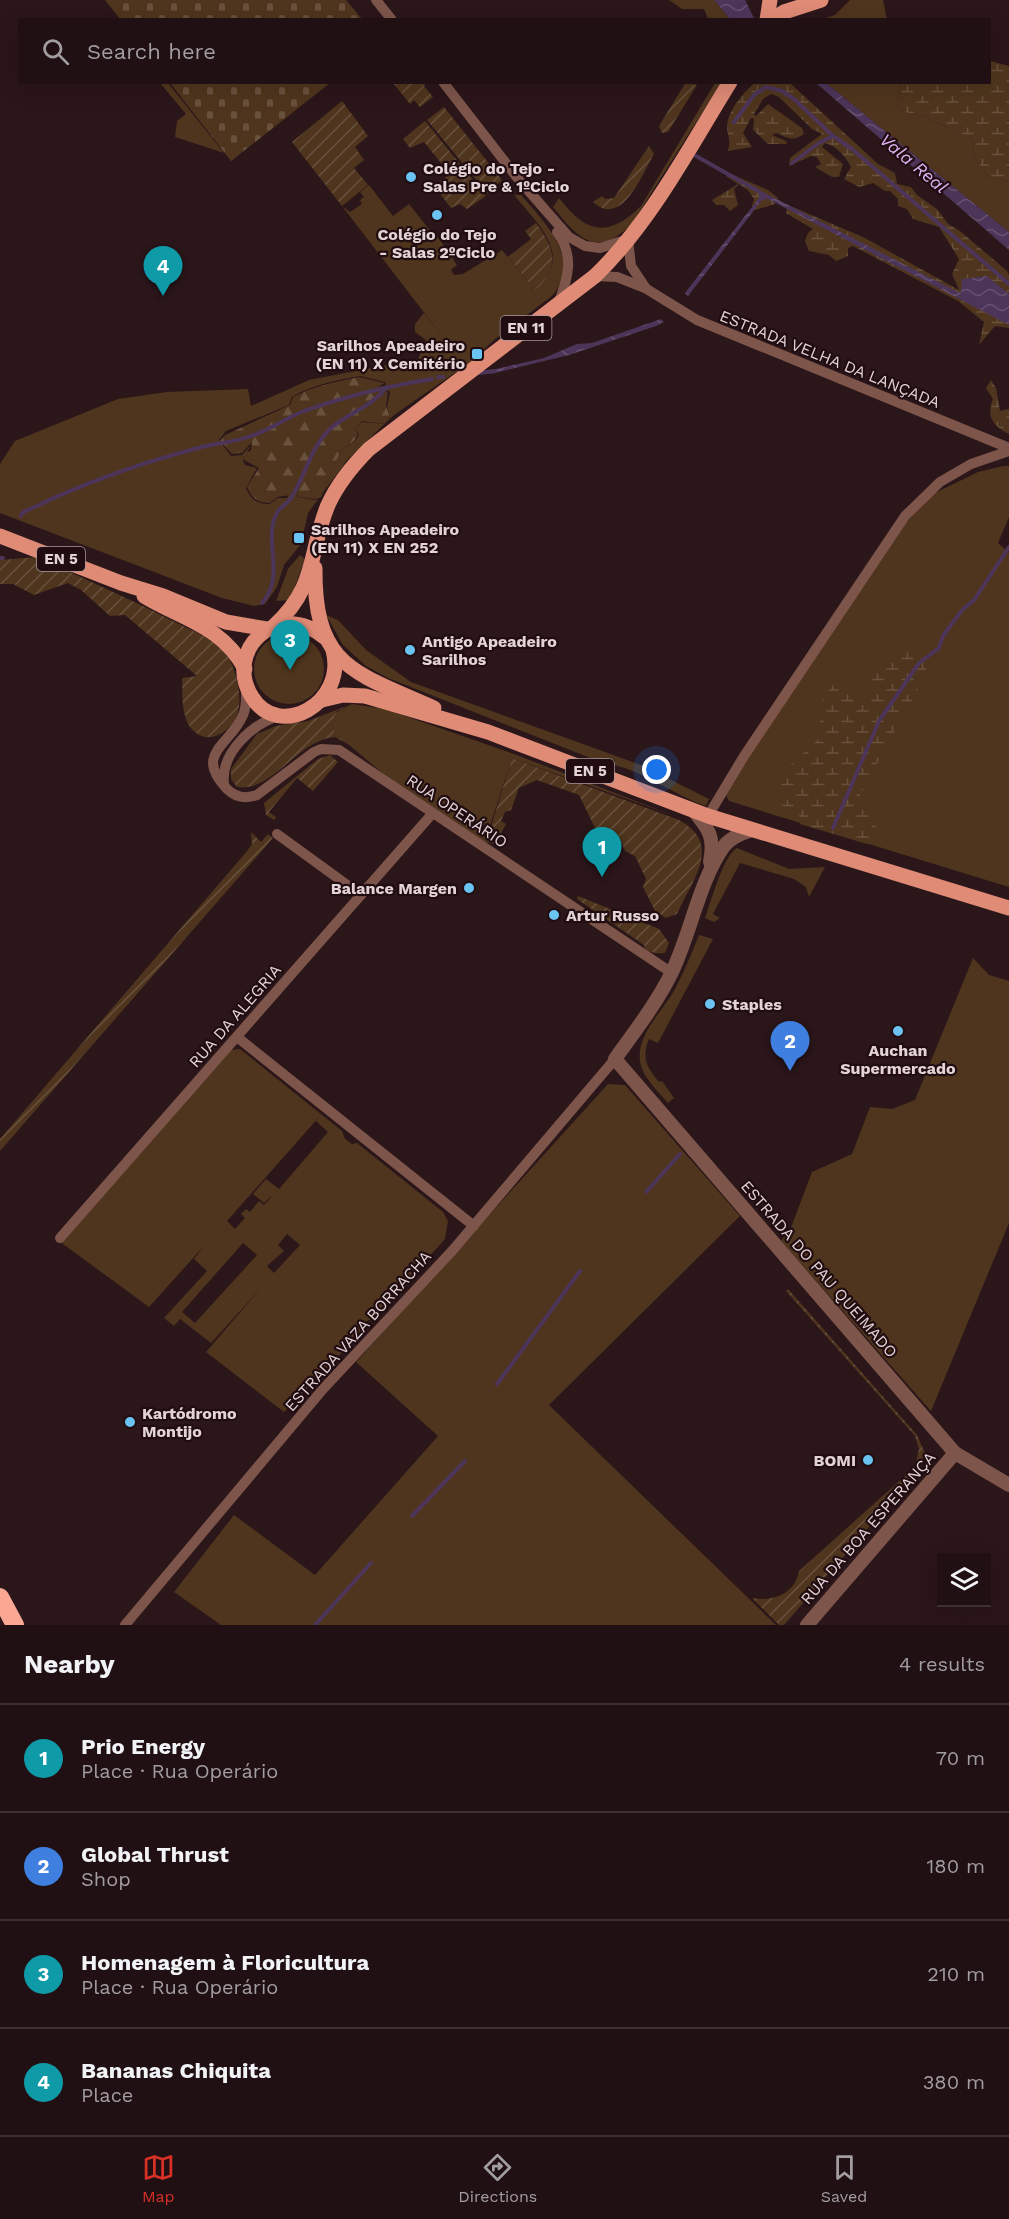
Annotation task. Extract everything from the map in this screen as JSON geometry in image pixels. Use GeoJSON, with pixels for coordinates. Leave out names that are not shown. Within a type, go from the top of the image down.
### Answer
{"type":"FeatureCollection","features":[{"type":"Feature","properties":{"kind":"highway"},"geometry":{"type":"LineString","coordinates":[[0,1597],[15,1625]]}},
{"type":"Feature","properties":{"kind":"main road"},"geometry":{"type":"LineString","coordinates":[[767,18],[770,0]]}},
{"type":"Feature","properties":{"kind":"main road"},"geometry":{"type":"LineString","coordinates":[[782,0],[803,6]]}},
{"type":"Feature","properties":{"kind":"main road"},"geometry":{"type":"LineString","coordinates":[[775,18],[784,12],[821,0]]}},
{"type":"Feature","properties":{"kind":"main road","name":"EN 11"},"geometry":{"type":"LineString","coordinates":[[270,627],[290,611],[300,595],[315,559],[328,506],[341,482],[357,462],[403,423],[595,276],[628,239],[729,84]]}},
{"type":"Feature","properties":{"kind":"main road","name":"EN 5"},"geometry":{"type":"LineString","coordinates":[[0,536],[121,583],[163,596],[226,622],[270,627],[287,622],[301,623],[324,637],[333,650],[362,674],[488,732],[708,816],[1009,908]]}},
{"type":"Feature","properties":{"kind":"main road","name":"EN 11"},"geometry":{"type":"LineString","coordinates":[[315,559],[315,599],[324,637]]}},
{"type":"Feature","properties":{"kind":"main road","name":"EN 5"},"geometry":{"type":"LineString","coordinates":[[121,583],[163,608],[207,627],[225,640],[245,674],[251,696],[260,707],[285,715],[303,712],[321,700],[343,695],[365,696],[488,732]]}},
{"type":"Feature","properties":{"kind":"main road"},"geometry":{"type":"LineString","coordinates":[[245,674],[251,646],[270,627]]}},
{"type":"Feature","properties":{"kind":"main road"},"geometry":{"type":"LineString","coordinates":[[321,700],[333,682],[335,661],[333,650]]}},
{"type":"Feature","properties":{"kind":"street"},"geometry":{"type":"LineString","coordinates":[[376,0],[390,18]]}},
{"type":"Feature","properties":{"kind":"street"},"geometry":{"type":"LineString","coordinates":[[445,84],[551,219],[574,241],[585,246],[608,248],[628,239]]}},
{"type":"Feature","properties":{"kind":"street"},"geometry":{"type":"LineString","coordinates":[[551,219],[552,225],[566,245],[569,257],[568,276],[557,305]]}},
{"type":"Feature","properties":{"kind":"street","name":"ESTRADA VELHA DA LANÇADA"},"geometry":{"type":"LineString","coordinates":[[628,239],[631,266],[645,288]]}},
{"type":"Feature","properties":{"kind":"street","name":"ESTRADA VELHA DA LANÇADA"},"geometry":{"type":"LineString","coordinates":[[595,276],[617,277],[645,288],[697,320],[1009,449]]}},
{"type":"Feature","properties":{"kind":"street"},"geometry":{"type":"LineString","coordinates":[[708,816],[744,756],[905,516],[940,482],[971,464],[1009,449]]}},
{"type":"Feature","properties":{"kind":"street"},"geometry":{"type":"LineString","coordinates":[[224,784],[216,777],[213,761],[221,744],[243,717],[245,674]]}},
{"type":"Feature","properties":{"kind":"street"},"geometry":{"type":"LineString","coordinates":[[224,784],[225,765],[240,743],[257,725],[285,715]]}},
{"type":"Feature","properties":{"kind":"street","name":"RUA OPERÁRIO"},"geometry":{"type":"LineString","coordinates":[[224,784],[235,795],[252,797],[314,752],[334,748],[672,973]]}},
{"type":"Feature","properties":{"kind":"street"},"geometry":{"type":"LineString","coordinates":[[692,810],[706,827],[713,842],[707,882]]}},
{"type":"Feature","properties":{"kind":"street","name":"RUA DA ALEGRIA"},"geometry":{"type":"LineString","coordinates":[[60,1238],[432,814]]}},
{"type":"Feature","properties":{"kind":"street"},"geometry":{"type":"LineString","coordinates":[[615,1059],[652,1007],[672,973],[707,882],[726,844],[752,830]]}},
{"type":"Feature","properties":{"kind":"street"},"geometry":{"type":"LineString","coordinates":[[277,834],[361,895]]}},
{"type":"Feature","properties":{"kind":"street"},"geometry":{"type":"LineString","coordinates":[[237,1037],[474,1226]]}},
{"type":"Feature","properties":{"kind":"street","name":"ESTRADA VAZA BORRACHA"},"geometry":{"type":"LineString","coordinates":[[125,1625],[323,1389],[474,1226],[615,1059]]}},
{"type":"Feature","properties":{"kind":"street","name":"ESTRADA DO PAU QUEIMADO"},"geometry":{"type":"LineString","coordinates":[[615,1059],[955,1453],[1009,1485]]}},
{"type":"Feature","properties":{"kind":"street","name":"RUA DA BOA ESPERANÇA"},"geometry":{"type":"LineString","coordinates":[[807,1625],[955,1453]]}},
{"type":"Feature","properties":{"kind":"green space"},"geometry":{"type":"Polygon","coordinates":[[[105,0],[346,0],[361,18],[119,18],[105,0]]]}},
{"type":"Feature","properties":{"kind":"green space"},"geometry":{"type":"Polygon","coordinates":[[[669,0],[714,0],[729,18],[708,18],[704,9],[682,9],[669,0]]]}},
{"type":"Feature","properties":{"kind":"green space"},"geometry":{"type":"Polygon","coordinates":[[[850,0],[883,0],[887,18],[826,18],[835,15],[850,0]]]}},
{"type":"Feature","properties":{"kind":"green space"},"geometry":{"type":"Polygon","coordinates":[[[991,61],[1009,66],[1009,181],[988,177],[974,156],[972,139],[923,116],[904,112],[898,104],[901,84],[991,84],[991,61]]]}},
{"type":"Feature","properties":{"kind":"green space"},"geometry":{"type":"Polygon","coordinates":[[[161,84],[169,84],[224,153],[175,137],[177,121],[186,114],[161,84]]]}},
{"type":"Feature","properties":{"kind":"green space"},"geometry":{"type":"Polygon","coordinates":[[[171,84],[329,84],[231,161],[171,84]]]}},
{"type":"Feature","properties":{"kind":"green space"},"geometry":{"type":"Polygon","coordinates":[[[394,84],[425,84],[433,97],[420,107],[414,100],[410,104],[394,84]]]}},
{"type":"Feature","properties":{"kind":"green space"},"geometry":{"type":"Polygon","coordinates":[[[685,84],[697,85],[668,132],[662,133],[659,126],[685,84]]]}},
{"type":"Feature","properties":{"kind":"green space"},"geometry":{"type":"Polygon","coordinates":[[[714,84],[720,84],[631,225],[618,235],[607,241],[588,240],[570,227],[553,207],[559,198],[578,219],[597,228],[618,224],[641,206],[714,84]]]}},
{"type":"Feature","properties":{"kind":"green space"},"geometry":{"type":"Polygon","coordinates":[[[754,84],[791,84],[878,164],[895,173],[897,184],[911,187],[917,195],[937,209],[948,224],[960,231],[1007,271],[1009,275],[1009,328],[995,326],[979,345],[984,322],[958,301],[853,246],[848,248],[848,256],[836,261],[829,255],[809,251],[805,241],[808,233],[813,229],[786,213],[788,205],[863,237],[959,290],[952,274],[959,259],[939,227],[913,219],[907,209],[898,206],[898,199],[890,191],[885,191],[873,183],[859,187],[844,179],[851,167],[837,149],[825,143],[822,147],[843,164],[839,177],[832,177],[815,167],[821,164],[817,157],[811,156],[789,166],[790,158],[822,134],[812,129],[779,97],[771,94],[763,99],[754,114],[756,116],[768,104],[802,128],[804,134],[793,139],[776,133],[772,135],[786,141],[787,144],[768,144],[753,130],[754,119],[751,118],[743,133],[752,147],[728,151],[728,121],[733,109],[754,84]]]}},
{"type":"Feature","properties":{"kind":"green space"},"geometry":{"type":"Polygon","coordinates":[[[827,84],[901,84],[898,104],[904,112],[923,116],[972,139],[974,156],[988,177],[1009,181],[1009,232],[827,84]]]}},
{"type":"Feature","properties":{"kind":"green space"},"geometry":{"type":"Polygon","coordinates":[[[342,101],[368,136],[355,147],[364,160],[354,168],[368,185],[342,206],[292,142],[342,101]]]}},
{"type":"Feature","properties":{"kind":"green space"},"geometry":{"type":"Polygon","coordinates":[[[444,107],[502,180],[488,194],[427,120],[444,107]]]}},
{"type":"Feature","properties":{"kind":"green space"},"geometry":{"type":"Polygon","coordinates":[[[425,121],[486,196],[467,209],[460,204],[451,208],[434,186],[450,174],[424,142],[410,148],[403,139],[425,121]]]}},
{"type":"Feature","properties":{"kind":"green space"},"geometry":{"type":"Polygon","coordinates":[[[649,146],[654,154],[630,196],[622,204],[613,209],[603,209],[593,202],[602,196],[605,199],[614,198],[649,146]]]}},
{"type":"Feature","properties":{"kind":"green space"},"geometry":{"type":"Polygon","coordinates":[[[731,174],[768,190],[778,198],[775,204],[755,210],[752,206],[754,199],[748,190],[739,184],[734,189],[738,205],[730,211],[724,205],[716,205],[712,200],[738,184],[726,176],[731,174]]]}},
{"type":"Feature","properties":{"kind":"green space"},"geometry":{"type":"Polygon","coordinates":[[[369,185],[393,216],[409,204],[436,238],[438,237],[457,265],[451,270],[454,275],[463,274],[502,250],[535,290],[547,278],[552,265],[552,253],[542,229],[514,195],[521,195],[557,242],[564,269],[561,282],[552,296],[495,339],[472,361],[394,415],[348,459],[323,493],[341,450],[355,441],[359,435],[355,428],[362,422],[384,424],[390,417],[387,407],[390,392],[388,390],[383,394],[383,389],[378,388],[386,385],[385,382],[360,376],[316,386],[292,397],[289,405],[226,431],[219,440],[231,456],[242,455],[251,445],[243,460],[245,465],[257,468],[246,488],[255,500],[270,504],[277,498],[287,498],[299,482],[297,497],[316,500],[319,498],[308,513],[301,544],[284,565],[277,587],[265,604],[254,606],[222,598],[0,513],[0,464],[15,441],[118,399],[167,392],[248,389],[251,406],[309,380],[418,359],[426,340],[415,332],[415,324],[424,313],[456,354],[342,206],[350,212],[362,204],[360,200],[364,197],[360,192],[369,185]]]}},
{"type":"Feature","properties":{"kind":"green space"},"geometry":{"type":"Polygon","coordinates":[[[536,223],[551,249],[552,265],[544,282],[535,290],[508,257],[531,239],[525,231],[536,223]]]}},
{"type":"Feature","properties":{"kind":"green space"},"geometry":{"type":"Polygon","coordinates":[[[360,377],[384,383],[375,390],[381,390],[381,395],[388,391],[386,406],[390,417],[384,424],[362,421],[355,428],[358,435],[354,441],[341,450],[321,497],[316,499],[298,497],[297,483],[291,495],[277,497],[270,503],[256,499],[247,487],[259,468],[244,460],[245,454],[251,450],[252,442],[242,453],[232,454],[220,441],[225,435],[290,405],[293,397],[301,393],[326,384],[360,377]]]}},
{"type":"Feature","properties":{"kind":"green space"},"geometry":{"type":"Polygon","coordinates":[[[991,380],[996,388],[1000,411],[1009,409],[1009,434],[992,420],[990,411],[993,399],[986,388],[991,380]]]}},
{"type":"Feature","properties":{"kind":"green space"},"geometry":{"type":"Polygon","coordinates":[[[1009,466],[1009,517],[998,543],[1009,553],[1009,887],[729,801],[724,791],[907,521],[933,494],[978,472],[1009,466]]]}},
{"type":"Feature","properties":{"kind":"green space"},"geometry":{"type":"Polygon","coordinates":[[[300,555],[305,559],[290,600],[276,601],[288,569],[300,555]]]}},
{"type":"Feature","properties":{"kind":"green space"},"geometry":{"type":"Polygon","coordinates":[[[37,557],[198,633],[220,647],[232,664],[239,689],[238,712],[232,724],[222,733],[209,737],[196,733],[191,728],[183,708],[182,678],[197,676],[125,615],[110,616],[81,590],[68,583],[34,595],[13,584],[0,584],[0,560],[37,557]]]}},
{"type":"Feature","properties":{"kind":"green space"},"geometry":{"type":"Polygon","coordinates":[[[326,615],[338,620],[366,650],[411,682],[641,765],[709,799],[706,806],[638,773],[614,765],[615,760],[608,758],[606,762],[593,759],[388,678],[366,666],[343,645],[326,615]]]}},
{"type":"Feature","properties":{"kind":"green space"},"geometry":{"type":"Polygon","coordinates":[[[296,634],[309,640],[318,649],[322,655],[324,669],[322,683],[314,694],[303,702],[282,704],[264,694],[256,683],[254,662],[264,644],[275,636],[296,634]]]}},
{"type":"Feature","properties":{"kind":"green space"},"geometry":{"type":"Polygon","coordinates":[[[903,645],[913,648],[928,664],[921,684],[860,795],[865,811],[876,827],[867,844],[800,824],[801,817],[780,804],[777,785],[791,764],[818,740],[823,697],[835,682],[847,681],[857,691],[869,692],[875,670],[903,645]]]}},
{"type":"Feature","properties":{"kind":"green space"},"geometry":{"type":"Polygon","coordinates":[[[352,704],[385,709],[514,754],[672,815],[512,758],[487,835],[498,841],[493,844],[484,842],[399,787],[336,734],[331,723],[333,714],[352,704]]]}},
{"type":"Feature","properties":{"kind":"green space"},"geometry":{"type":"Polygon","coordinates":[[[352,704],[337,711],[331,723],[336,734],[349,745],[335,737],[321,740],[273,775],[250,787],[237,787],[231,779],[231,769],[257,734],[276,726],[308,721],[352,704]]]}},
{"type":"Feature","properties":{"kind":"green space"},"geometry":{"type":"Polygon","coordinates":[[[330,755],[338,762],[313,791],[297,778],[269,812],[276,817],[274,820],[266,815],[264,803],[318,759],[330,755]]]}},
{"type":"Feature","properties":{"kind":"green space"},"geometry":{"type":"Polygon","coordinates":[[[512,758],[679,820],[692,829],[700,840],[701,863],[677,914],[666,918],[655,911],[643,887],[646,879],[635,856],[625,851],[618,835],[595,828],[579,795],[537,780],[519,788],[511,810],[505,812],[501,821],[506,824],[500,835],[489,833],[512,758]]]}},
{"type":"Feature","properties":{"kind":"green space"},"geometry":{"type":"Polygon","coordinates":[[[251,832],[261,842],[268,834],[273,838],[0,1151],[0,1139],[248,850],[252,844],[251,832]]]}},
{"type":"Feature","properties":{"kind":"green space"},"geometry":{"type":"Polygon","coordinates":[[[737,848],[789,869],[825,867],[809,897],[806,887],[794,879],[740,863],[713,914],[720,918],[714,922],[705,918],[722,869],[737,848]]]}},
{"type":"Feature","properties":{"kind":"green space"},"geometry":{"type":"Polygon","coordinates":[[[578,896],[659,929],[669,943],[665,953],[647,950],[644,945],[577,899],[578,896]]]}},
{"type":"Feature","properties":{"kind":"green space"},"geometry":{"type":"Polygon","coordinates":[[[699,935],[713,939],[658,1043],[649,1039],[647,1046],[645,1057],[651,1072],[659,1082],[662,1081],[674,1098],[668,1103],[644,1073],[641,1067],[640,1051],[642,1041],[652,1022],[679,981],[699,935]]]}},
{"type":"Feature","properties":{"kind":"green space"},"geometry":{"type":"Polygon","coordinates":[[[973,958],[989,975],[1009,981],[1009,1223],[931,1411],[781,1241],[790,1230],[812,1172],[852,1154],[870,1107],[892,1109],[915,1100],[973,958]]]}},
{"type":"Feature","properties":{"kind":"green space"},"geometry":{"type":"Polygon","coordinates":[[[240,1049],[342,1131],[345,1139],[352,1144],[357,1143],[443,1212],[448,1221],[445,1239],[376,1317],[367,1321],[368,1326],[284,1412],[206,1352],[261,1288],[211,1343],[180,1319],[174,1326],[164,1318],[207,1271],[194,1259],[204,1246],[149,1307],[59,1241],[229,1050],[240,1049]],[[320,1116],[227,1221],[235,1229],[245,1218],[241,1214],[246,1209],[250,1212],[259,1201],[264,1205],[274,1194],[264,1203],[253,1194],[266,1179],[279,1189],[328,1132],[316,1121],[320,1116]],[[287,1234],[278,1245],[284,1251],[267,1266],[274,1273],[300,1245],[287,1234]],[[243,1243],[182,1312],[195,1323],[257,1255],[243,1243]]]}},
{"type":"Feature","properties":{"kind":"green space"},"geometry":{"type":"Polygon","coordinates":[[[608,1084],[625,1085],[740,1216],[549,1405],[776,1625],[221,1625],[174,1592],[234,1515],[315,1575],[438,1436],[356,1362],[608,1084]]]}},
{"type":"Feature","properties":{"kind":"green space"},"geometry":{"type":"Polygon","coordinates":[[[788,1289],[917,1435],[925,1453],[919,1469],[784,1625],[779,1625],[752,1598],[768,1599],[788,1591],[797,1579],[799,1571],[915,1467],[919,1449],[915,1436],[786,1291],[788,1289]]]}},
{"type":"Feature","properties":{"kind":"water"},"geometry":{"type":"Polygon","coordinates":[[[714,0],[745,0],[754,18],[729,18],[714,0]]]}},
{"type":"Feature","properties":{"kind":"water","name":"Vala Real"},"geometry":{"type":"Polygon","coordinates":[[[817,84],[827,84],[1009,232],[1009,250],[817,84]]]}},
{"type":"Feature","properties":{"kind":"water"},"geometry":{"type":"Polygon","coordinates":[[[751,189],[759,190],[958,292],[961,292],[962,279],[987,276],[1009,294],[1009,325],[768,199],[762,200],[688,296],[685,293],[759,198],[759,193],[751,189]]]}},
{"type":"Feature","properties":{"kind":"water"},"geometry":{"type":"Polygon","coordinates":[[[661,319],[664,322],[656,326],[569,355],[491,374],[492,370],[544,358],[577,344],[592,343],[661,319]]]}},
{"type":"Feature","properties":{"kind":"waterway"},"geometry":{"type":"LineString","coordinates":[[734,122],[754,95],[766,87],[782,91],[794,99],[833,136]]}},
{"type":"Feature","properties":{"kind":"waterway"},"geometry":{"type":"LineString","coordinates":[[792,163],[819,143],[833,136],[852,149],[1009,284]]}},
{"type":"Feature","properties":{"kind":"waterway"},"geometry":{"type":"LineString","coordinates":[[696,156],[758,191]]}},
{"type":"Feature","properties":{"kind":"waterway"},"geometry":{"type":"LineString","coordinates":[[479,373],[495,371]]}},
{"type":"Feature","properties":{"kind":"waterway"},"geometry":{"type":"LineString","coordinates":[[438,377],[443,377]]}},
{"type":"Feature","properties":{"kind":"waterway"},"geometry":{"type":"LineString","coordinates":[[21,516],[22,513],[66,493],[133,467],[202,447],[245,438],[265,431],[304,411],[336,401],[384,388],[432,379]]}},
{"type":"Feature","properties":{"kind":"waterway"},"geometry":{"type":"LineString","coordinates":[[262,603],[273,581],[272,533],[273,521],[278,511],[291,498],[318,443],[332,427],[375,399],[387,387]]}},
{"type":"Feature","properties":{"kind":"waterway"},"geometry":{"type":"LineString","coordinates":[[833,828],[879,721],[919,663],[939,648],[943,636],[962,610],[974,600],[1009,547]]}},
{"type":"Feature","properties":{"kind":"waterway"},"geometry":{"type":"LineString","coordinates":[[646,1192],[680,1154]]}},
{"type":"Feature","properties":{"kind":"waterway"},"geometry":{"type":"LineString","coordinates":[[497,1384],[580,1271]]}},
{"type":"Feature","properties":{"kind":"waterway"},"geometry":{"type":"LineString","coordinates":[[412,1516],[465,1461]]}},
{"type":"Feature","properties":{"kind":"waterway"},"geometry":{"type":"LineString","coordinates":[[315,1625],[371,1563]]}},
{"type":"Feature","properties":{"kind":"place","name":"Colégio do Tejo - Salas Pre & 1ºCiclo"},"geometry":{"type":"Point","coordinates":[411,177]}},
{"type":"Feature","properties":{"kind":"place","name":"Colégio do Tejo - Salas 2ºCiclo"},"geometry":{"type":"Point","coordinates":[437,215]}},
{"type":"Feature","properties":{"kind":"place","name":"Bananas Chiquita"},"geometry":{"type":"Point","coordinates":[163,296]}},
{"type":"Feature","properties":{"kind":"place","name":"Sarilhos Apeadeiro (EN 11) X Cemitério"},"geometry":{"type":"Point","coordinates":[477,354]}},
{"type":"Feature","properties":{"kind":"place","name":"Sarilhos Apeadeiro (EN 11) X EN 252"},"geometry":{"type":"Point","coordinates":[299,538]}},
{"type":"Feature","properties":{"kind":"place","name":"Antigo Apeadeiro Sarilhos"},"geometry":{"type":"Point","coordinates":[410,650]}},
{"type":"Feature","properties":{"kind":"place","name":"Homenagem à Floricultura"},"geometry":{"type":"Point","coordinates":[290,670]}},
{"type":"Feature","properties":{"kind":"place","name":"Prio Energy"},"geometry":{"type":"Point","coordinates":[602,877]}},
{"type":"Feature","properties":{"kind":"place","name":"Balance Margen"},"geometry":{"type":"Point","coordinates":[469,888]}},
{"type":"Feature","properties":{"kind":"place","name":"Artur Russo"},"geometry":{"type":"Point","coordinates":[554,915]}},
{"type":"Feature","properties":{"kind":"place","name":"Staples"},"geometry":{"type":"Point","coordinates":[710,1004]}},
{"type":"Feature","properties":{"kind":"place","name":"Auchan Supermercado"},"geometry":{"type":"Point","coordinates":[898,1031]}},
{"type":"Feature","properties":{"kind":"place","name":"Global Thrust"},"geometry":{"type":"Point","coordinates":[790,1071]}},
{"type":"Feature","properties":{"kind":"place","name":"Kartódromo Montijo"},"geometry":{"type":"Point","coordinates":[130,1422]}},
{"type":"Feature","properties":{"kind":"place","name":"BOMI"},"geometry":{"type":"Point","coordinates":[868,1460]}}]}
